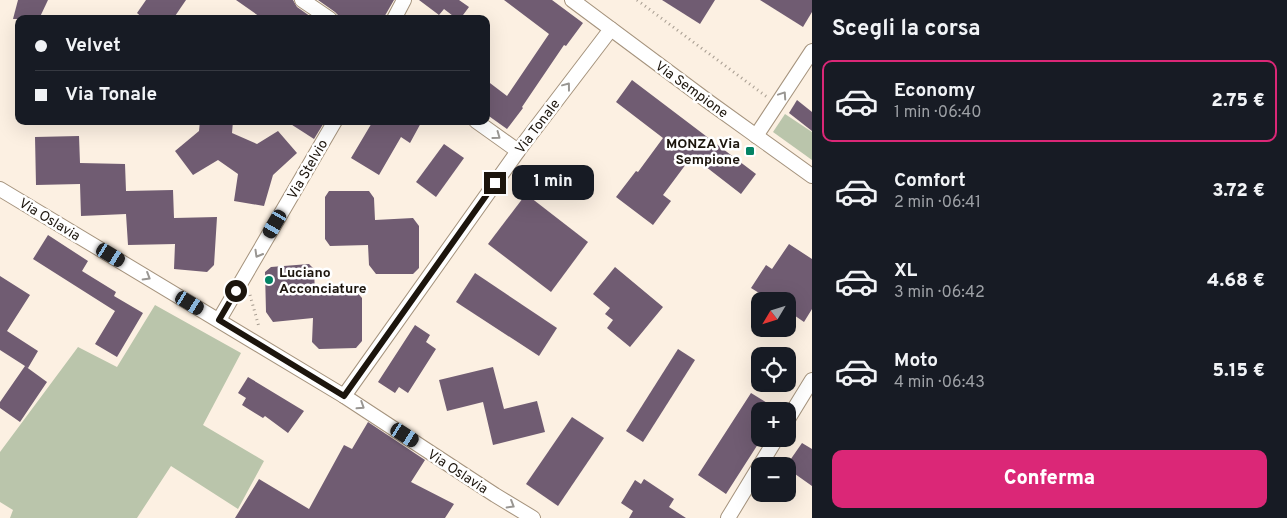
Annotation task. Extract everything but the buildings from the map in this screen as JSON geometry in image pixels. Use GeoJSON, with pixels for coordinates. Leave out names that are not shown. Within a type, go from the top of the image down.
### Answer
{"type":"FeatureCollection","features":[{"type":"Feature","properties":{"kind":"street"},"geometry":{"type":"LineString","coordinates":[[302,0],[324,15]]}},
{"type":"Feature","properties":{"kind":"street"},"geometry":{"type":"LineString","coordinates":[[396,15],[404,0]]}},
{"type":"Feature","properties":{"kind":"street","name":"Via Sempione"},"geometry":{"type":"LineString","coordinates":[[572,0],[812,176]]}},
{"type":"Feature","properties":{"kind":"street","name":"Via Tonale"},"geometry":{"type":"LineString","coordinates":[[344,396],[518,151],[610,29]]}},
{"type":"Feature","properties":{"kind":"street"},"geometry":{"type":"LineString","coordinates":[[756,136],[812,51]]}},
{"type":"Feature","properties":{"kind":"street","name":"Via Stelvio"},"geometry":{"type":"LineString","coordinates":[[219,320],[333,125]]}},
{"type":"Feature","properties":{"kind":"street"},"geometry":{"type":"LineString","coordinates":[[482,125],[518,151]]}},
{"type":"Feature","properties":{"kind":"street","name":"Via Oslavia"},"geometry":{"type":"LineString","coordinates":[[0,189],[344,396],[533,518]]}},
{"type":"Feature","properties":{"kind":"street"},"geometry":{"type":"LineString","coordinates":[[796,406],[812,380]]}},
{"type":"Feature","properties":{"kind":"street"},"geometry":{"type":"LineString","coordinates":[[728,518],[771,447]]}},
{"type":"Feature","properties":{"kind":"path"},"geometry":{"type":"LineString","coordinates":[[637,0],[776,105]]}},
{"type":"Feature","properties":{"kind":"path"},"geometry":{"type":"LineString","coordinates":[[245,276],[264,347]]}},
{"type":"Feature","properties":{"kind":"green space"},"geometry":{"type":"Polygon","coordinates":[[[785,114],[812,132],[812,160],[773,132],[785,114]]]}},
{"type":"Feature","properties":{"kind":"green space"},"geometry":{"type":"Polygon","coordinates":[[[155,305],[241,353],[203,425],[264,461],[238,509],[171,466],[137,518],[10,518],[13,510],[0,502],[0,452],[78,347],[117,367],[155,305]]]}},
{"type":"Feature","properties":{"kind":"place","name":"MONZA Via Sempione"},"geometry":{"type":"Point","coordinates":[750,151]}},
{"type":"Feature","properties":{"kind":"place","name":"Luciano Acconciature"},"geometry":{"type":"Point","coordinates":[269,280]}},
{"type":"Feature","properties":{"kind":"route"},"geometry":{"type":"LineString","coordinates":[[236,291],[219,320],[344,396],[495,183]]}}]}
